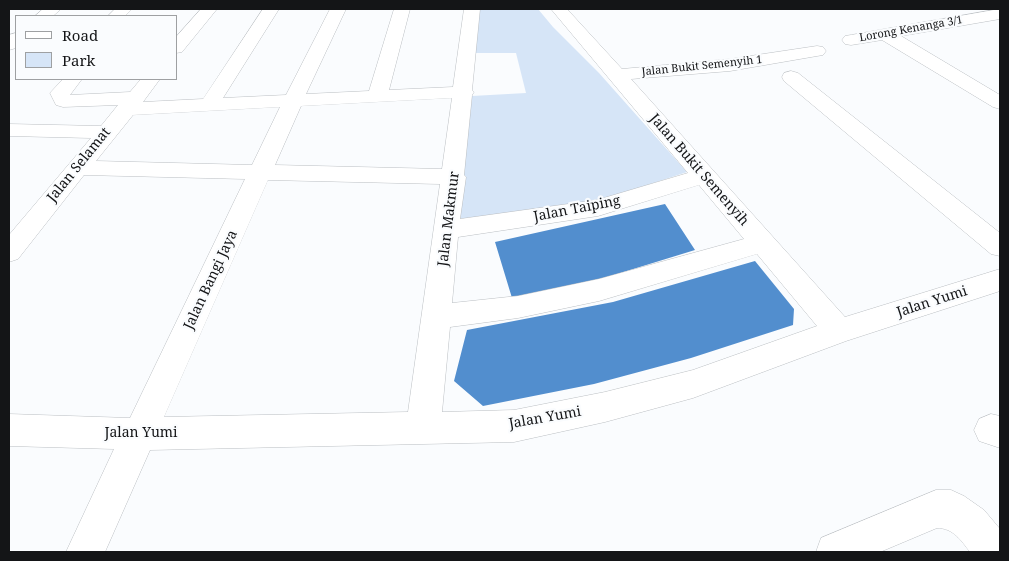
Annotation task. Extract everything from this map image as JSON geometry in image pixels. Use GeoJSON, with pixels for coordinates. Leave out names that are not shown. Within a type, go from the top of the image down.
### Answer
{"type":"FeatureCollection","features":[{"type":"Feature","properties":{"kind":"street"},"geometry":{"type":"LineString","coordinates":[[178,46],[209,9]]}},
{"type":"Feature","properties":{"kind":"street"},"geometry":{"type":"LineString","coordinates":[[209,105],[271,9]]}},
{"type":"Feature","properties":{"kind":"street","name":"Jalan Bangi Jaya"},"geometry":{"type":"LineString","coordinates":[[85,552],[293,101],[338,9]]}},
{"type":"Feature","properties":{"kind":"street"},"geometry":{"type":"LineString","coordinates":[[377,97],[402,9]]}},
{"type":"Feature","properties":{"kind":"street","name":"Jalan Makmur"},"geometry":{"type":"LineString","coordinates":[[423,428],[464,92],[472,9]]}},
{"type":"Feature","properties":{"kind":"street","name":"Jalan Bukit Semenyih"},"geometry":{"type":"LineString","coordinates":[[558,9],[839,331]]}},
{"type":"Feature","properties":{"kind":"street","name":"Lorong Kenanga 3/1"},"geometry":{"type":"LineString","coordinates":[[851,40],[999,11]]}},
{"type":"Feature","properties":{"kind":"street"},"geometry":{"type":"LineString","coordinates":[[885,34],[1000,103]]}},
{"type":"Feature","properties":{"kind":"street","name":"Jalan Bukit Semenyih 1"},"geometry":{"type":"LineString","coordinates":[[616,75],[730,66],[817,50]]}},
{"type":"Feature","properties":{"kind":"street"},"geometry":{"type":"LineString","coordinates":[[791,76],[1000,246]]}},
{"type":"Feature","properties":{"kind":"street"},"geometry":{"type":"LineString","coordinates":[[73,80],[60,92],[63,101],[209,105],[464,92]]}},
{"type":"Feature","properties":{"kind":"street","name":"Jalan Selamat"},"geometry":{"type":"LineString","coordinates":[[9,252],[150,80]]}},
{"type":"Feature","properties":{"kind":"street"},"geometry":{"type":"LineString","coordinates":[[9,130],[106,132]]}},
{"type":"Feature","properties":{"kind":"street"},"geometry":{"type":"LineString","coordinates":[[77,168],[454,177]]}},
{"type":"Feature","properties":{"kind":"street","name":"Jalan Taiping"},"geometry":{"type":"LineString","coordinates":[[447,230],[598,208],[704,176]]}},
{"type":"Feature","properties":{"kind":"street"},"geometry":{"type":"LineString","coordinates":[[437,317],[518,306],[599,290],[763,243]]}},
{"type":"Feature","properties":{"kind":"street","name":"Jalan Yumi"},"geometry":{"type":"LineString","coordinates":[[9,430],[139,434],[514,426],[605,407],[693,384],[839,331],[1000,280]]}},
{"type":"Feature","properties":{"kind":"street"},"geometry":{"type":"LineString","coordinates":[[836,551],[936,509],[951,509],[971,523],[994,552]]}},
{"type":"Feature","properties":{"kind":"green space"},"geometry":{"type":"Polygon","coordinates":[[[478,9],[538,9],[553,27],[599,73],[687,172],[605,199],[459,219],[472,96],[526,93],[516,53],[474,53],[478,9]]]}},
{"type":"Feature","properties":{"kind":"building"},"geometry":{"type":"Polygon","coordinates":[[[665,204],[695,250],[604,278],[512,298],[495,242],[665,204]]]}},
{"type":"Feature","properties":{"kind":"building"},"geometry":{"type":"Polygon","coordinates":[[[755,261],[794,309],[793,325],[691,358],[594,384],[483,406],[454,381],[467,330],[613,302],[755,261]]]}}]}
